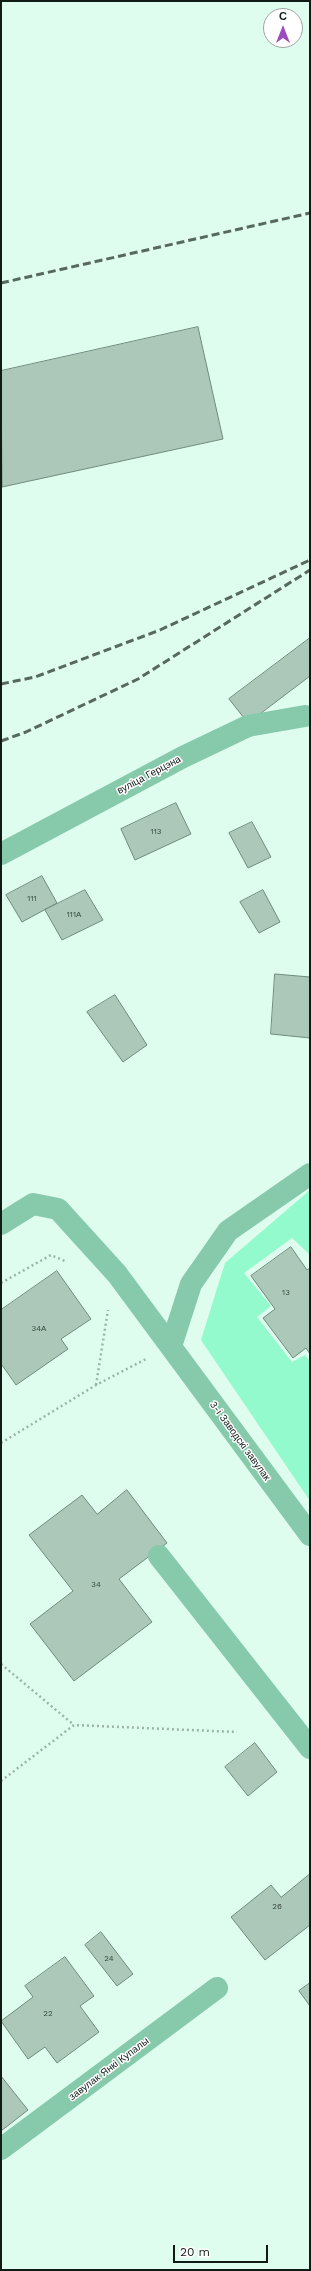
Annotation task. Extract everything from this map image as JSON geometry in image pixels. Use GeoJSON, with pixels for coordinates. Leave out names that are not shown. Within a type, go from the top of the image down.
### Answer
{"type":"FeatureCollection","features":[{"type":"Feature","properties":{"kind":"street","name":"вуліца Герцэна"},"geometry":{"type":"LineString","coordinates":[[1,854],[183,757],[248,726],[305,716]]}},
{"type":"Feature","properties":{"kind":"street"},"geometry":{"type":"LineString","coordinates":[[171,1346],[192,1284],[228,1231],[310,1174]]}},
{"type":"Feature","properties":{"kind":"street","name":"3-і Заводскі завулак"},"geometry":{"type":"LineString","coordinates":[[1,1224],[33,1204],[58,1208],[117,1274],[310,1535]]}},
{"type":"Feature","properties":{"kind":"street"},"geometry":{"type":"LineString","coordinates":[[159,1556],[310,1748]]}},
{"type":"Feature","properties":{"kind":"street","name":"завулак Янкі Купалы"},"geometry":{"type":"LineString","coordinates":[[1,2149],[217,1988]]}},
{"type":"Feature","properties":{"kind":"path"},"geometry":{"type":"LineString","coordinates":[[1,1283],[51,1255],[74,1265]]}},
{"type":"Feature","properties":{"kind":"path"},"geometry":{"type":"LineString","coordinates":[[96,1385],[108,1309],[104,1304]]}},
{"type":"Feature","properties":{"kind":"path"},"geometry":{"type":"LineString","coordinates":[[1,1443],[96,1385],[171,1346]]}},
{"type":"Feature","properties":{"kind":"path"},"geometry":{"type":"LineString","coordinates":[[1,1664],[74,1725],[237,1732]]}},
{"type":"Feature","properties":{"kind":"path"},"geometry":{"type":"LineString","coordinates":[[1,1781],[74,1725]]}},
{"type":"Feature","properties":{"kind":"green space"},"geometry":{"type":"Polygon","coordinates":[[[310,1190],[310,1253],[309,1254],[292,1238],[244,1273],[271,1306],[257,1317],[292,1362],[305,1355],[310,1361],[310,1501],[201,1340],[225,1263],[310,1190]]]}},
{"type":"Feature","properties":{"kind":"building"},"geometry":{"type":"Polygon","coordinates":[[[198,327],[223,439],[2,487],[1,371],[198,327]]]}},
{"type":"Feature","properties":{"kind":"building"},"geometry":{"type":"Polygon","coordinates":[[[310,638],[310,676],[248,723],[229,699],[310,638]]]}},
{"type":"Feature","properties":{"kind":"building"},"geometry":{"type":"Polygon","coordinates":[[[176,803],[191,834],[135,860],[121,829],[176,803]]]}},
{"type":"Feature","properties":{"kind":"building"},"geometry":{"type":"Polygon","coordinates":[[[252,822],[271,857],[248,868],[229,833],[252,822]]]}},
{"type":"Feature","properties":{"kind":"building"},"geometry":{"type":"Polygon","coordinates":[[[42,876],[57,903],[22,922],[6,895],[42,876]]]}},
{"type":"Feature","properties":{"kind":"building"},"geometry":{"type":"Polygon","coordinates":[[[85,890],[103,920],[62,940],[45,910],[85,890]]]}},
{"type":"Feature","properties":{"kind":"building"},"geometry":{"type":"Polygon","coordinates":[[[263,890],[280,922],[259,933],[240,902],[263,890]]]}},
{"type":"Feature","properties":{"kind":"building"},"geometry":{"type":"Polygon","coordinates":[[[275,974],[310,977],[310,1038],[271,1034],[275,974]]]}},
{"type":"Feature","properties":{"kind":"building"},"geometry":{"type":"Polygon","coordinates":[[[115,995],[147,1045],[123,1062],[87,1012],[115,995]]]}},
{"type":"Feature","properties":{"kind":"building"},"geometry":{"type":"Polygon","coordinates":[[[291,1247],[307,1270],[310,1268],[310,1354],[306,1348],[293,1358],[263,1318],[275,1309],[251,1276],[291,1247]]]}},
{"type":"Feature","properties":{"kind":"building"},"geometry":{"type":"Polygon","coordinates":[[[57,1271],[91,1319],[61,1339],[68,1349],[16,1385],[2,1365],[1,1366],[1,1310],[57,1271]]]}},
{"type":"Feature","properties":{"kind":"building"},"geometry":{"type":"Polygon","coordinates":[[[127,1490],[167,1543],[119,1579],[152,1622],[74,1681],[30,1624],[73,1591],[29,1535],[82,1495],[97,1514],[127,1490]]]}},
{"type":"Feature","properties":{"kind":"building"},"geometry":{"type":"Polygon","coordinates":[[[255,1743],[277,1772],[248,1796],[225,1767],[255,1743]]]}},
{"type":"Feature","properties":{"kind":"building"},"geometry":{"type":"Polygon","coordinates":[[[310,1874],[310,1925],[265,1960],[231,1917],[271,1885],[281,1897],[310,1874]]]}},
{"type":"Feature","properties":{"kind":"building"},"geometry":{"type":"Polygon","coordinates":[[[101,1932],[133,1974],[117,1986],[85,1945],[101,1932]]]}},
{"type":"Feature","properties":{"kind":"building"},"geometry":{"type":"Polygon","coordinates":[[[65,1957],[94,1996],[80,2006],[99,2032],[57,2063],[45,2047],[28,2059],[1,2021],[33,1997],[25,1986],[65,1957]]]}},
{"type":"Feature","properties":{"kind":"building"},"geometry":{"type":"Polygon","coordinates":[[[310,1983],[310,2006],[299,1991],[310,1983]]]}},
{"type":"Feature","properties":{"kind":"building"},"geometry":{"type":"Polygon","coordinates":[[[1,2076],[28,2110],[1,2131],[1,2076]]]}},
{"type":"Feature","properties":{"kind":"railway"},"geometry":{"type":"LineString","coordinates":[[1,283],[310,213]]}},
{"type":"Feature","properties":{"kind":"railway"},"geometry":{"type":"LineString","coordinates":[[1,684],[35,677],[160,630],[310,560]]}},
{"type":"Feature","properties":{"kind":"railway"},"geometry":{"type":"LineString","coordinates":[[1,741],[26,732],[138,679],[310,570]]}}]}
